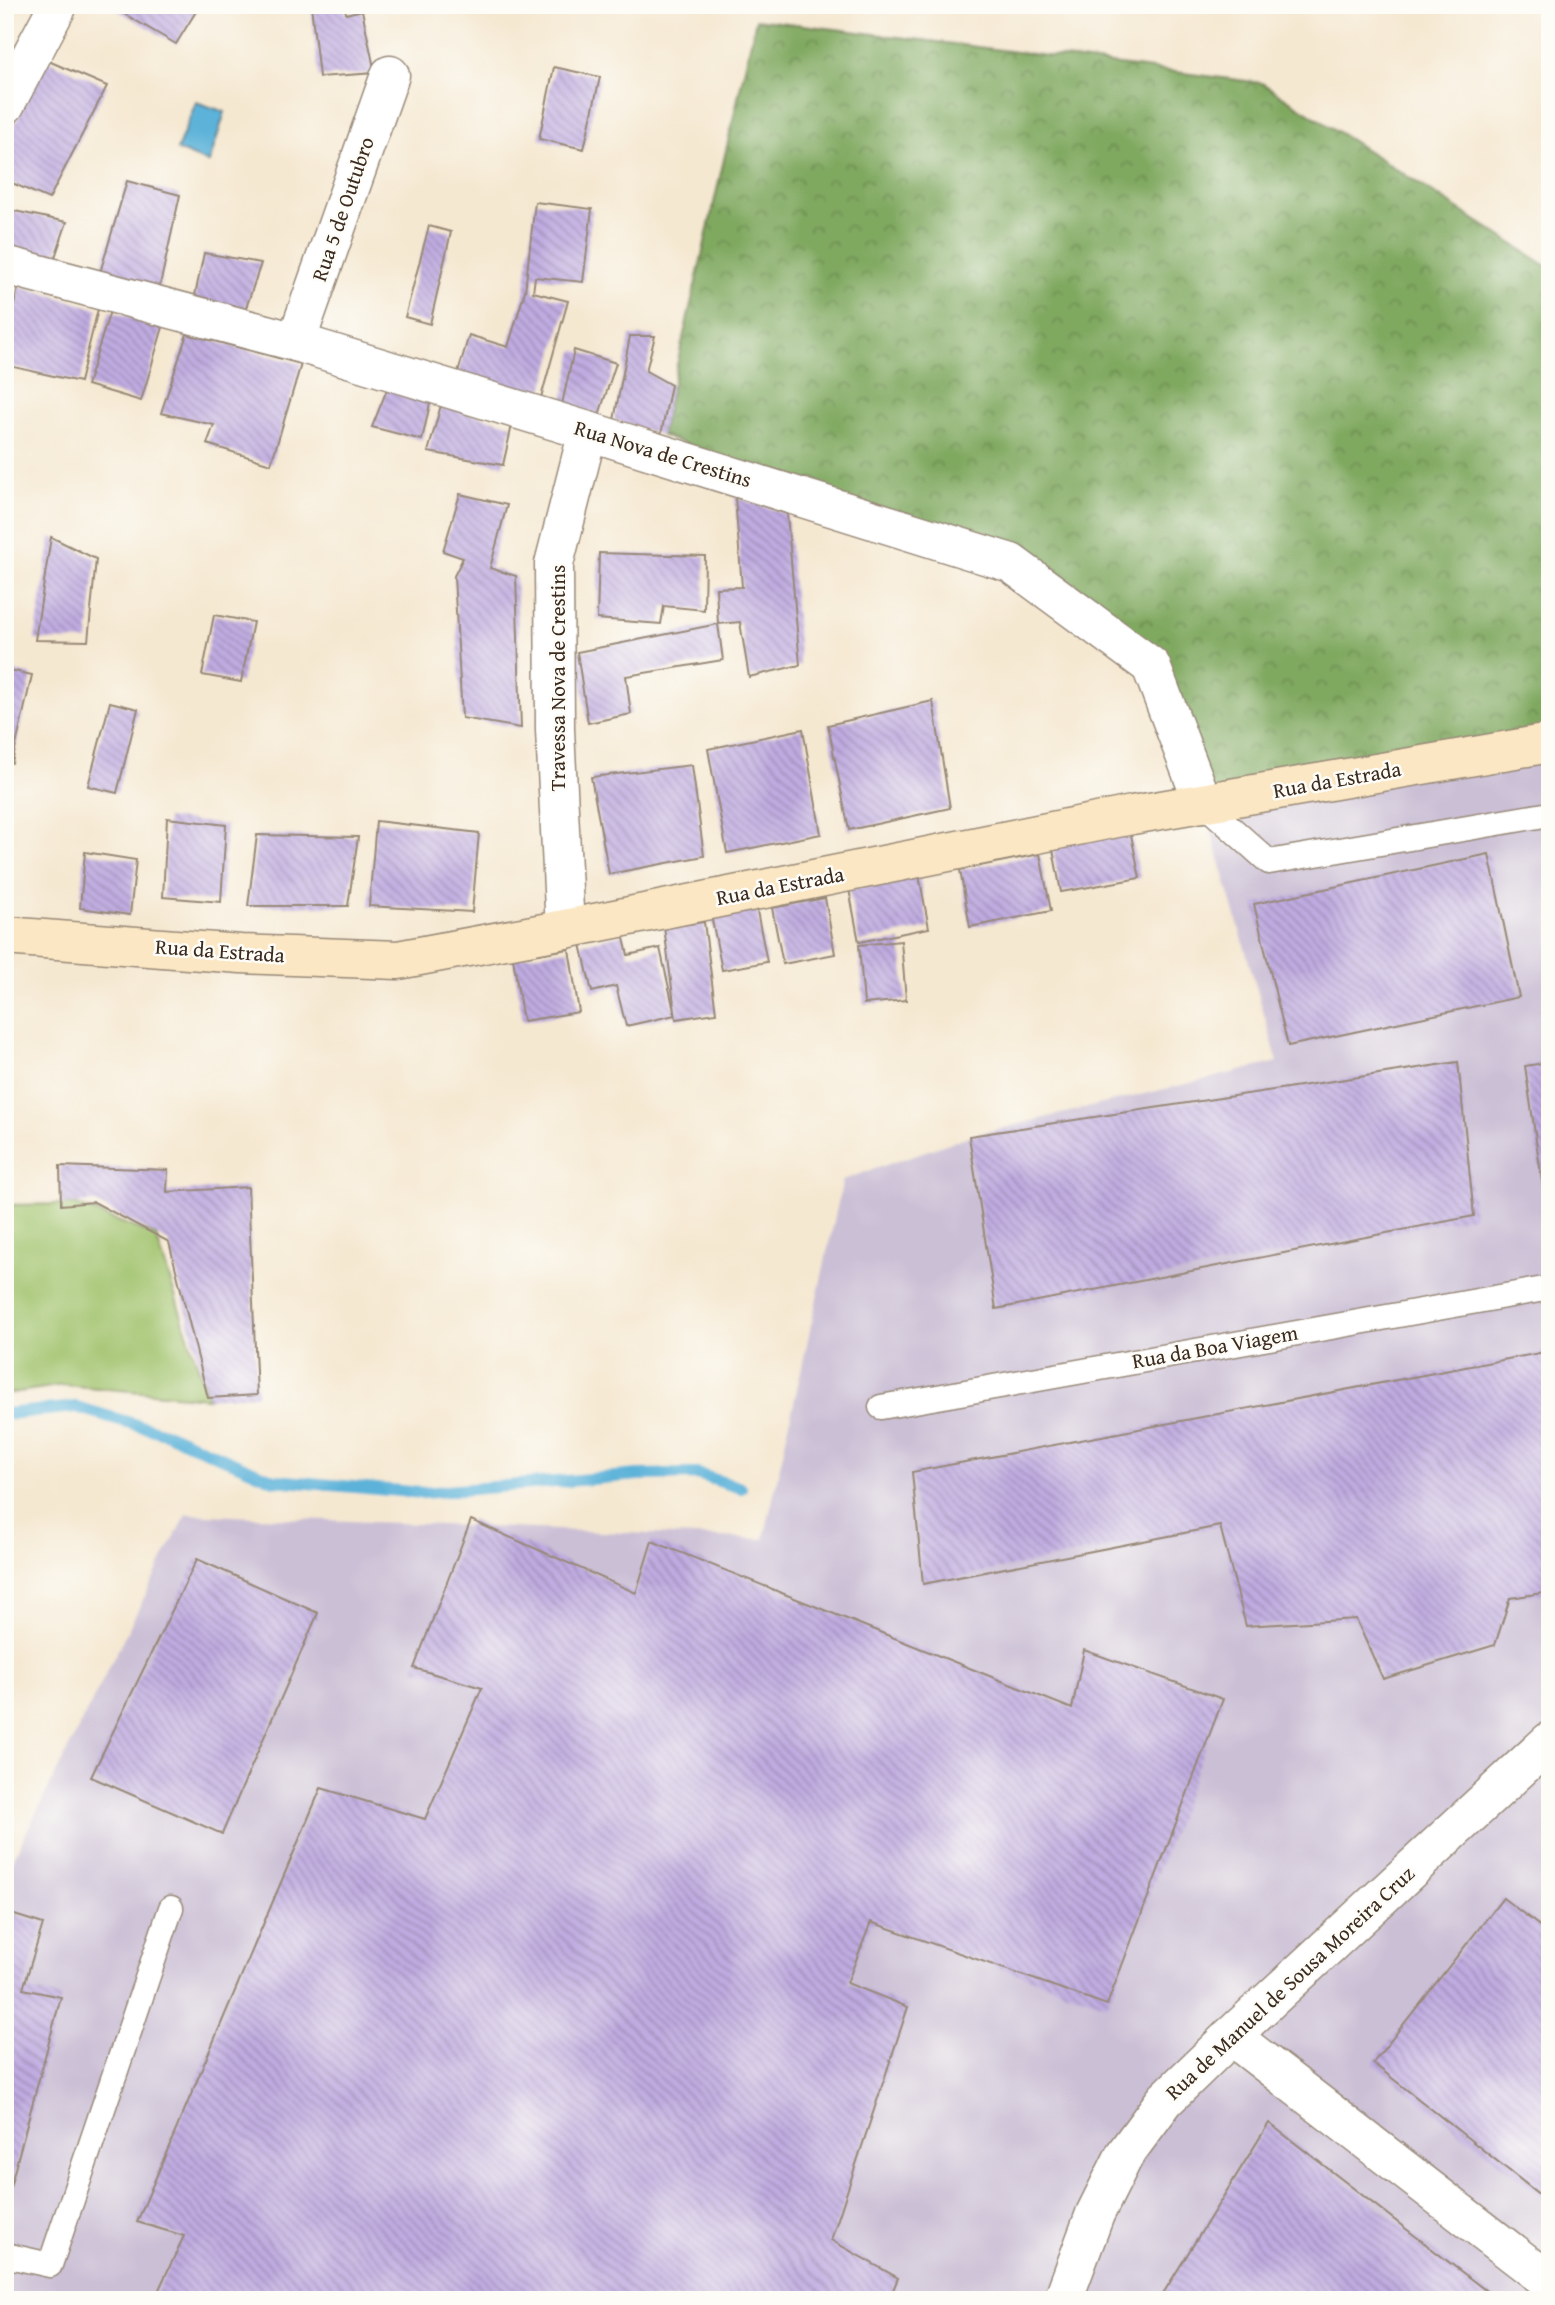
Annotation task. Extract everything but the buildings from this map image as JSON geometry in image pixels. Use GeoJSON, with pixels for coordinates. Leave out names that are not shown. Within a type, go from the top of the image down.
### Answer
{"type":"FeatureCollection","features":[{"type":"Feature","properties":{"kind":"street"},"geometry":{"type":"LineString","coordinates":[[5,105],[58,5]]}},
{"type":"Feature","properties":{"kind":"street","name":"Rua 5 de Outubro"},"geometry":{"type":"LineString","coordinates":[[296,342],[390,75]]}},
{"type":"Feature","properties":{"kind":"street","name":"Rua Nova de Crestins"},"geometry":{"type":"LineString","coordinates":[[5,265],[296,342],[1011,563],[1152,666],[1203,803]]}},
{"type":"Feature","properties":{"kind":"street","name":"Travessa Nova de Crestins"},"geometry":{"type":"LineString","coordinates":[[565,929],[555,730],[554,564],[588,431]]}},
{"type":"Feature","properties":{"kind":"street","name":"Rua da Estrada"},"geometry":{"type":"LineString","coordinates":[[5,936],[242,954],[398,960],[1132,815],[1550,743]]}},
{"type":"Feature","properties":{"kind":"street","name":"Rua de Manuel de Sousa Moreira Cruz"},"geometry":{"type":"LineString","coordinates":[[1063,2300],[1095,2214],[1125,2154],[1165,2100],[1550,1741]]}},
{"type":"Feature","properties":{"kind":"street"},"geometry":{"type":"LineString","coordinates":[[1231,2036],[1550,2281]]}},
{"type":"Feature","properties":{"kind":"lane"},"geometry":{"type":"LineString","coordinates":[[1203,803],[1269,862],[1550,814]]}},
{"type":"Feature","properties":{"kind":"lane","name":"Rua da Boa Viagem"},"geometry":{"type":"LineString","coordinates":[[881,1407],[1550,1288]]}},
{"type":"Feature","properties":{"kind":"lane"},"geometry":{"type":"LineString","coordinates":[[5,2255],[50,2264],[171,1908]]}},
{"type":"Feature","properties":{"kind":"shaded area"},"geometry":{"type":"Polygon","coordinates":[[[1550,758],[1550,2300],[5,2300],[5,1875],[186,1514],[764,1539],[843,1180],[969,1136],[1278,1062],[1203,803],[1550,758]]]}},
{"type":"Feature","properties":{"kind":"green space"},"geometry":{"type":"Polygon","coordinates":[[[756,19],[1262,83],[1550,268],[1550,731],[1203,803],[1151,666],[1011,563],[661,435],[756,19]]]}},
{"type":"Feature","properties":{"kind":"green space"},"geometry":{"type":"Polygon","coordinates":[[[74,1204],[156,1236],[208,1398],[64,1385],[5,1394],[5,1205],[74,1204]]]}},
{"type":"Feature","properties":{"kind":"water"},"geometry":{"type":"Polygon","coordinates":[[[196,102],[225,112],[209,163],[177,150],[196,102]]]}},
{"type":"Feature","properties":{"kind":"waterway"},"geometry":{"type":"LineString","coordinates":[[5,1414],[76,1407],[168,1434],[274,1480],[423,1493],[638,1475],[697,1474],[741,1488]]}}]}
